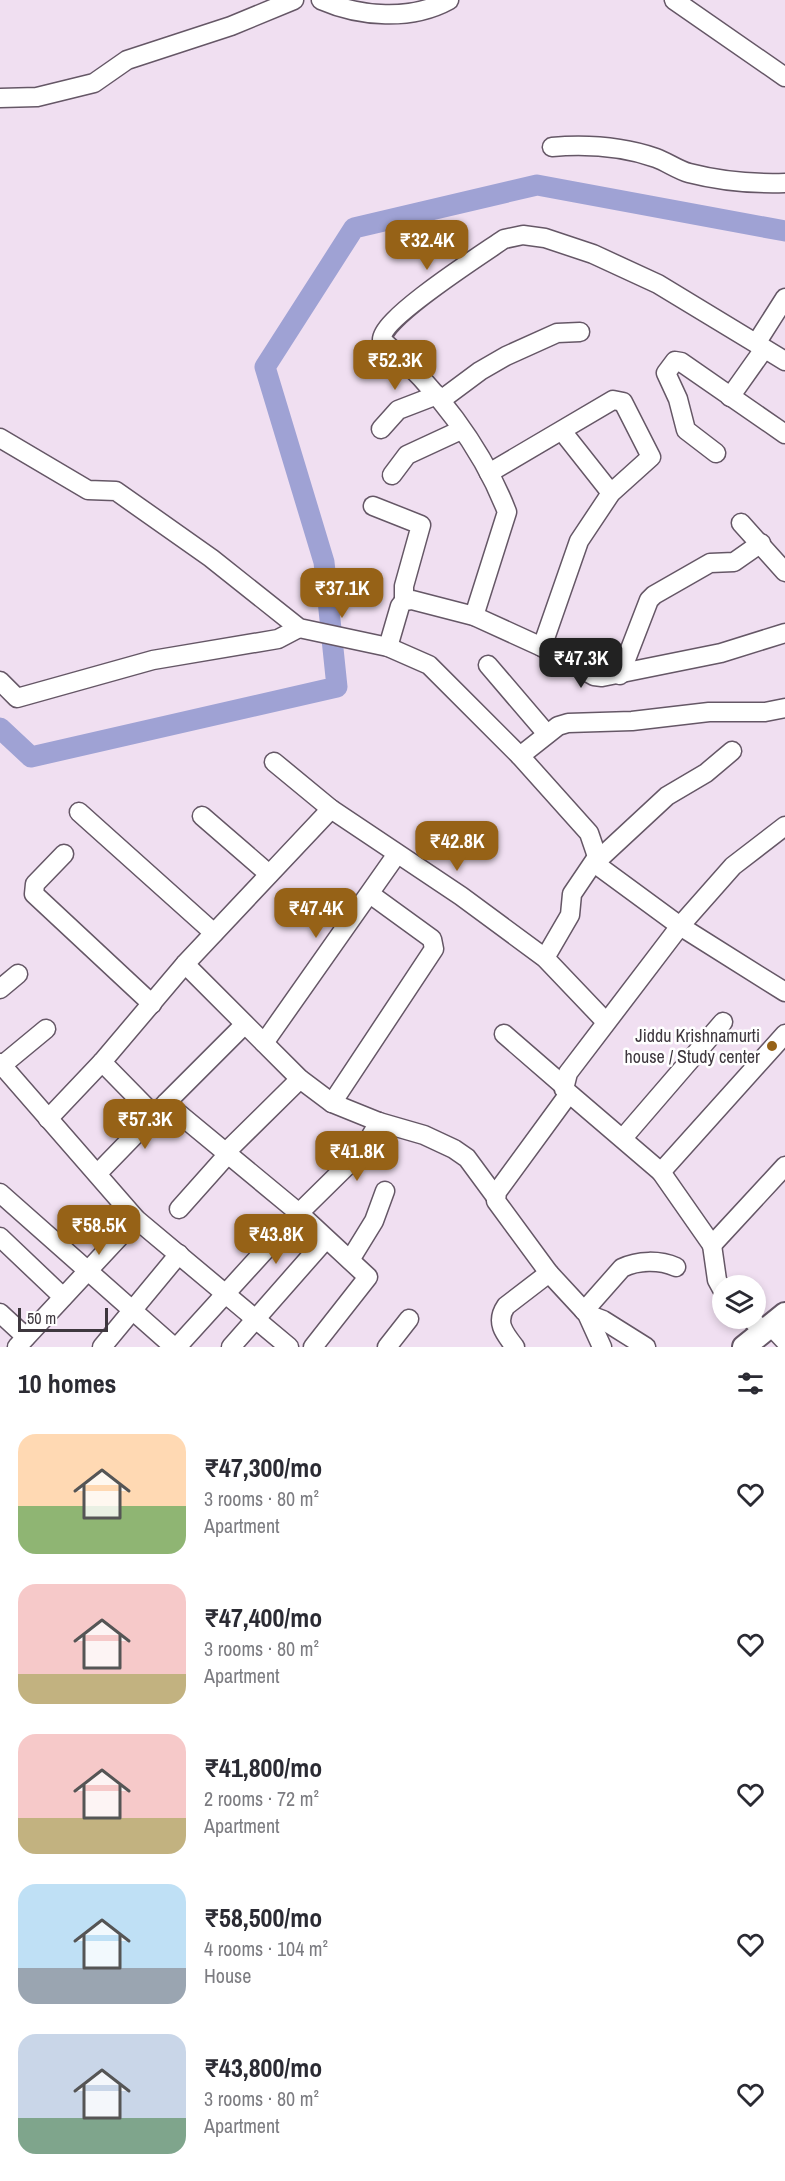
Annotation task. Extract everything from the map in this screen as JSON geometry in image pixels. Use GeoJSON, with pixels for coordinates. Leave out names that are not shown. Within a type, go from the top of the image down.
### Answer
{"type":"FeatureCollection","features":[{"type":"Feature","properties":{"kind":"main road"},"geometry":{"type":"LineString","coordinates":[[744,1347],[771,1326]]}},
{"type":"Feature","properties":{"kind":"street"},"geometry":{"type":"LineString","coordinates":[[0,98],[37,96],[94,83],[127,60],[231,26],[294,0]]}},
{"type":"Feature","properties":{"kind":"street"},"geometry":{"type":"LineString","coordinates":[[321,0],[362,12],[387,14],[418,11],[449,0]]}},
{"type":"Feature","properties":{"kind":"street"},"geometry":{"type":"LineString","coordinates":[[674,0],[785,77]]}},
{"type":"Feature","properties":{"kind":"street"},"geometry":{"type":"LineString","coordinates":[[552,147],[608,146],[648,156],[691,173],[761,184],[785,183]]}},
{"type":"Feature","properties":{"kind":"street"},"geometry":{"type":"LineString","coordinates":[[474,616],[507,518],[506,508],[489,473],[439,397],[416,369],[382,340],[384,332],[402,312],[504,239],[523,234],[545,238],[604,259],[658,284],[785,361]]}},
{"type":"Feature","properties":{"kind":"street"},"geometry":{"type":"LineString","coordinates":[[730,397],[761,346],[785,298]]}},
{"type":"Feature","properties":{"kind":"street"},"geometry":{"type":"LineString","coordinates":[[381,429],[398,410],[439,397],[506,356],[557,333],[580,332]]}},
{"type":"Feature","properties":{"kind":"street"},"geometry":{"type":"LineString","coordinates":[[716,453],[686,430],[667,370],[675,361],[681,362],[785,434]]}},
{"type":"Feature","properties":{"kind":"street"},"geometry":{"type":"LineString","coordinates":[[489,473],[562,432],[612,400],[623,402],[651,457],[611,493],[579,541],[542,647]]}},
{"type":"Feature","properties":{"kind":"street"},"geometry":{"type":"LineString","coordinates":[[392,475],[407,455],[461,430]]}},
{"type":"Feature","properties":{"kind":"street"},"geometry":{"type":"LineString","coordinates":[[562,432],[611,493]]}},
{"type":"Feature","properties":{"kind":"street"},"geometry":{"type":"LineString","coordinates":[[0,438],[88,490],[116,491],[211,558],[299,628],[382,646],[429,665],[520,756],[589,833],[601,868],[680,926],[785,992]]}},
{"type":"Feature","properties":{"kind":"street"},"geometry":{"type":"LineString","coordinates":[[373,506],[421,525],[404,586],[404,601],[382,646]]}},
{"type":"Feature","properties":{"kind":"street"},"geometry":{"type":"LineString","coordinates":[[741,523],[785,572]]}},
{"type":"Feature","properties":{"kind":"street"},"geometry":{"type":"LineString","coordinates":[[620,675],[649,600],[654,595],[710,563],[734,562],[761,543]]}},
{"type":"Feature","properties":{"kind":"street"},"geometry":{"type":"LineString","coordinates":[[404,601],[412,600],[474,616],[542,647],[594,676],[620,675],[722,653],[785,633]]}},
{"type":"Feature","properties":{"kind":"street"},"geometry":{"type":"LineString","coordinates":[[0,681],[17,698],[153,660],[278,639],[299,628]]}},
{"type":"Feature","properties":{"kind":"street"},"geometry":{"type":"LineString","coordinates":[[488,665],[547,734]]}},
{"type":"Feature","properties":{"kind":"street"},"geometry":{"type":"LineString","coordinates":[[520,756],[558,726],[578,722],[632,721],[710,712],[765,712],[785,708]]}},
{"type":"Feature","properties":{"kind":"street"},"geometry":{"type":"LineString","coordinates":[[545,958],[570,915],[572,894],[598,859],[667,796],[706,773],[732,751]]}},
{"type":"Feature","properties":{"kind":"street"},"geometry":{"type":"LineString","coordinates":[[273,762],[331,809],[461,896],[545,958],[606,1022]]}},
{"type":"Feature","properties":{"kind":"street"},"geometry":{"type":"LineString","coordinates":[[48,1119],[102,1062],[185,964],[331,809]]}},
{"type":"Feature","properties":{"kind":"street"},"geometry":{"type":"LineString","coordinates":[[79,812],[214,933]]}},
{"type":"Feature","properties":{"kind":"street"},"geometry":{"type":"LineString","coordinates":[[202,816],[269,874]]}},
{"type":"Feature","properties":{"kind":"street"},"geometry":{"type":"LineString","coordinates":[[495,1196],[566,1090],[568,1073],[680,926],[733,866],[785,826]]}},
{"type":"Feature","properties":{"kind":"street"},"geometry":{"type":"LineString","coordinates":[[64,854],[35,884],[34,894],[152,1004]]}},
{"type":"Feature","properties":{"kind":"street"},"geometry":{"type":"LineString","coordinates":[[264,1043],[397,854]]}},
{"type":"Feature","properties":{"kind":"street"},"geometry":{"type":"LineString","coordinates":[[332,1103],[434,949],[432,939],[370,894]]}},
{"type":"Feature","properties":{"kind":"street"},"geometry":{"type":"LineString","coordinates":[[185,964],[300,1079],[332,1103],[379,1122],[424,1135],[467,1158],[549,1274],[586,1313],[602,1347]]}},
{"type":"Feature","properties":{"kind":"street"},"geometry":{"type":"LineString","coordinates":[[0,989],[18,974]]}},
{"type":"Feature","properties":{"kind":"street"},"geometry":{"type":"LineString","coordinates":[[623,1138],[723,1022]]}},
{"type":"Feature","properties":{"kind":"street"},"geometry":{"type":"LineString","coordinates":[[98,1173],[244,1025]]}},
{"type":"Feature","properties":{"kind":"street"},"geometry":{"type":"LineString","coordinates":[[46,1029],[1,1065],[136,1219],[290,1347]]}},
{"type":"Feature","properties":{"kind":"street"},"geometry":{"type":"LineString","coordinates":[[504,1034],[661,1172],[712,1245],[716,1275]]}},
{"type":"Feature","properties":{"kind":"street"},"geometry":{"type":"LineString","coordinates":[[661,1172],[785,1034]]}},
{"type":"Feature","properties":{"kind":"street"},"geometry":{"type":"LineString","coordinates":[[102,1062],[160,1109],[227,1153],[368,1277],[313,1347]]}},
{"type":"Feature","properties":{"kind":"street"},"geometry":{"type":"LineString","coordinates":[[179,1209],[227,1153],[300,1079]]}},
{"type":"Feature","properties":{"kind":"street"},"geometry":{"type":"LineString","coordinates":[[0,1193],[132,1311],[176,1347],[299,1214],[362,1151],[379,1122]]}},
{"type":"Feature","properties":{"kind":"street"},"geometry":{"type":"LineString","coordinates":[[712,1245],[785,1166]]}},
{"type":"Feature","properties":{"kind":"street"},"geometry":{"type":"LineString","coordinates":[[350,1260],[374,1221],[386,1191]]}},
{"type":"Feature","properties":{"kind":"street"},"geometry":{"type":"LineString","coordinates":[[0,1313],[22,1342],[136,1219]]}},
{"type":"Feature","properties":{"kind":"street"},"geometry":{"type":"LineString","coordinates":[[0,1237],[63,1297]]}},
{"type":"Feature","properties":{"kind":"street"},"geometry":{"type":"LineString","coordinates":[[231,1347],[326,1239]]}},
{"type":"Feature","properties":{"kind":"street"},"geometry":{"type":"LineString","coordinates":[[102,1347],[178,1254]]}},
{"type":"Feature","properties":{"kind":"street"},"geometry":{"type":"LineString","coordinates":[[586,1313],[622,1268],[630,1264],[656,1262],[676,1267]]}},
{"type":"Feature","properties":{"kind":"street"},"geometry":{"type":"LineString","coordinates":[[514,1347],[502,1329],[502,1312],[506,1306],[549,1274]]}},
{"type":"Feature","properties":{"kind":"street"},"geometry":{"type":"LineString","coordinates":[[586,1313],[603,1320],[646,1347]]}},
{"type":"Feature","properties":{"kind":"street"},"geometry":{"type":"LineString","coordinates":[[387,1347],[409,1319]]}},
{"type":"Feature","properties":{"kind":"waterway"},"geometry":{"type":"LineString","coordinates":[[0,728],[31,757],[337,687],[324,562],[265,367],[354,228],[537,185],[785,231]]}},
{"type":"Feature","properties":{"kind":"place","name":"Jiddu Krishnamurti house / Study center"},"geometry":{"type":"Point","coordinates":[772,1046]}}]}
